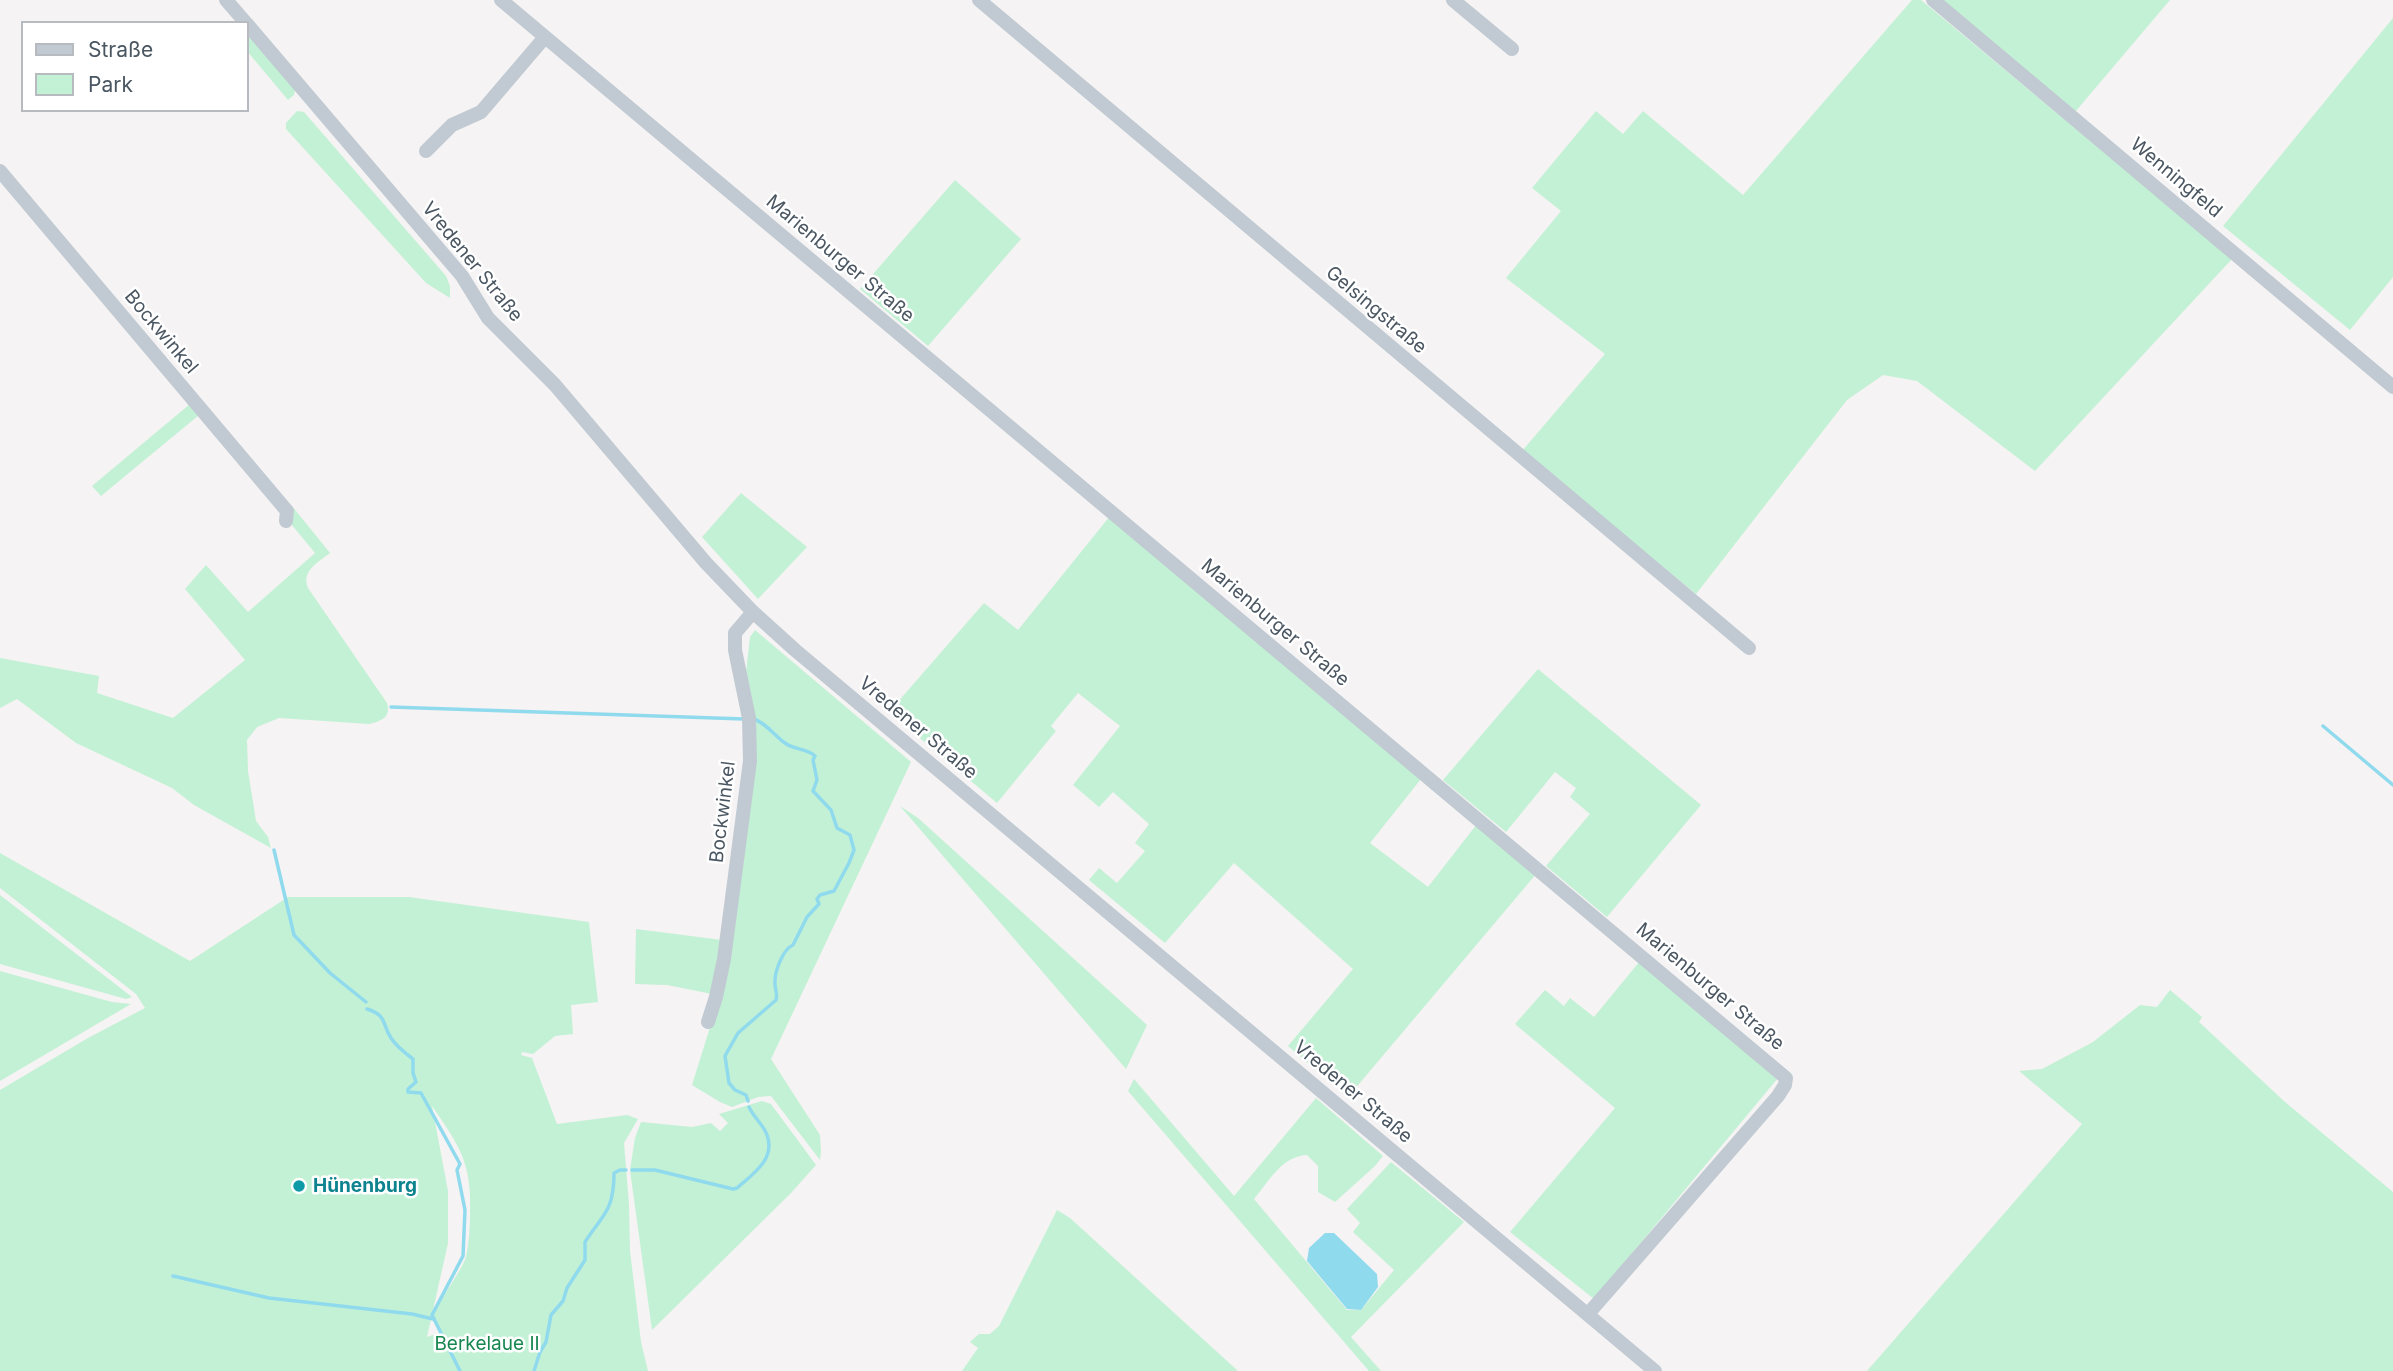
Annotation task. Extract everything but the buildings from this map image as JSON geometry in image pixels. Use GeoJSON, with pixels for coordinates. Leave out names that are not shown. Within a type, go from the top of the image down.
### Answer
{"type":"FeatureCollection","features":[{"type":"Feature","properties":{"kind":"street","name":"Vredener Straße"},"geometry":{"type":"LineString","coordinates":[[226,0],[244,21]]}},
{"type":"Feature","properties":{"kind":"street","name":"Marienburger Straße"},"geometry":{"type":"LineString","coordinates":[[501,0],[1786,1078],[1779,1096],[1588,1314]]}},
{"type":"Feature","properties":{"kind":"street","name":"Gelsingstraße"},"geometry":{"type":"LineString","coordinates":[[979,0],[1749,648]]}},
{"type":"Feature","properties":{"kind":"street"},"geometry":{"type":"LineString","coordinates":[[1454,0],[1512,49]]}},
{"type":"Feature","properties":{"kind":"street","name":"Wenningfeld"},"geometry":{"type":"LineString","coordinates":[[1933,0],[2393,387]]}},
{"type":"Feature","properties":{"kind":"street","name":"Vredener Straße"},"geometry":{"type":"LineString","coordinates":[[248,25],[463,276],[488,318],[555,385],[706,563],[753,612],[1655,1371]]}},
{"type":"Feature","properties":{"kind":"street"},"geometry":{"type":"LineString","coordinates":[[426,151],[452,125],[481,112],[545,37]]}},
{"type":"Feature","properties":{"kind":"street","name":"Bockwinkel"},"geometry":{"type":"LineString","coordinates":[[0,171],[287,512],[286,521]]}},
{"type":"Feature","properties":{"kind":"street","name":"Bockwinkel"},"geometry":{"type":"LineString","coordinates":[[708,1022],[724,960],[750,761],[749,718],[735,650],[735,633],[753,612]]}},
{"type":"Feature","properties":{"kind":"green space"},"geometry":{"type":"Polygon","coordinates":[[[1912,0],[1921,0],[2232,259],[2035,471],[1917,381],[1883,375],[1847,400],[1696,594],[1522,451],[1605,354],[1506,278],[1561,211],[1532,188],[1596,111],[1623,134],[1643,111],[1743,195],[1912,0]]]}},
{"type":"Feature","properties":{"kind":"green space"},"geometry":{"type":"Polygon","coordinates":[[[1938,0],[2170,0],[2075,112],[1938,0]]]}},
{"type":"Feature","properties":{"kind":"green space"},"geometry":{"type":"Polygon","coordinates":[[[2393,18],[2393,277],[2350,330],[2223,226],[2393,18]]]}},
{"type":"Feature","properties":{"kind":"green space"},"geometry":{"type":"Polygon","coordinates":[[[248,34],[295,90],[288,100],[248,52],[248,34]]]}},
{"type":"Feature","properties":{"kind":"green space"},"geometry":{"type":"Polygon","coordinates":[[[297,111],[304,112],[446,276],[450,286],[450,298],[426,283],[286,129],[286,123],[297,111]]]}},
{"type":"Feature","properties":{"kind":"green space"},"geometry":{"type":"Polygon","coordinates":[[[955,180],[1021,239],[928,346],[860,289],[955,180]]]}},
{"type":"Feature","properties":{"kind":"green space"},"geometry":{"type":"Polygon","coordinates":[[[190,404],[199,415],[101,496],[92,486],[190,404]]]}},
{"type":"Feature","properties":{"kind":"green space"},"geometry":{"type":"Polygon","coordinates":[[[741,493],[807,547],[758,599],[702,537],[741,493]]]}},
{"type":"Feature","properties":{"kind":"green space"},"geometry":{"type":"Polygon","coordinates":[[[292,506],[330,553],[309,571],[306,582],[308,588],[387,703],[388,712],[381,720],[369,724],[279,718],[257,727],[247,740],[248,771],[256,821],[268,837],[271,848],[194,805],[172,788],[76,743],[17,699],[0,708],[0,658],[99,676],[97,693],[173,718],[245,660],[185,589],[206,565],[248,612],[315,553],[277,507],[292,506]]]}},
{"type":"Feature","properties":{"kind":"green space"},"geometry":{"type":"Polygon","coordinates":[[[1110,516],[1421,779],[1370,843],[1428,887],[1477,824],[1537,873],[1348,1097],[1288,1046],[1353,969],[1234,863],[1165,943],[1089,880],[1099,868],[1117,883],[1145,851],[1135,843],[1149,824],[1113,792],[1099,807],[1073,785],[1120,726],[1078,693],[1051,726],[1056,731],[997,803],[889,712],[984,603],[1018,630],[1110,516]]]}},
{"type":"Feature","properties":{"kind":"green space"},"geometry":{"type":"Polygon","coordinates":[[[755,630],[911,762],[771,1059],[820,1135],[820,1160],[771,1096],[758,1097],[732,1107],[692,1085],[716,1008],[752,793],[746,673],[750,637],[755,630]]]}},
{"type":"Feature","properties":{"kind":"green space"},"geometry":{"type":"Polygon","coordinates":[[[1538,669],[1701,805],[1607,917],[1546,866],[1590,814],[1570,797],[1576,788],[1555,772],[1506,832],[1443,780],[1538,669]]]}},
{"type":"Feature","properties":{"kind":"green space"},"geometry":{"type":"Polygon","coordinates":[[[900,806],[918,818],[1147,1025],[1126,1069],[900,806]]]}},
{"type":"Feature","properties":{"kind":"green space","name":"Berkelaue II"},"geometry":{"type":"Polygon","coordinates":[[[0,853],[190,961],[288,897],[409,897],[589,922],[598,1002],[571,1005],[573,1034],[555,1036],[533,1054],[522,1052],[521,1055],[532,1058],[557,1124],[627,1115],[638,1119],[624,1143],[630,1251],[641,1342],[648,1371],[0,1371],[0,1090],[145,1008],[136,994],[0,888],[0,853]],[[432,1106],[448,1191],[448,1243],[427,1337],[441,1332],[433,1318],[434,1314],[466,1257],[470,1230],[470,1196],[466,1168],[457,1145],[432,1106]]]}},
{"type":"Feature","properties":{"kind":"green space"},"geometry":{"type":"Polygon","coordinates":[[[0,895],[132,997],[126,999],[0,964],[0,895]]]}},
{"type":"Feature","properties":{"kind":"green space"},"geometry":{"type":"Polygon","coordinates":[[[636,929],[722,940],[712,994],[667,985],[635,984],[636,929]]]}},
{"type":"Feature","properties":{"kind":"green space"},"geometry":{"type":"Polygon","coordinates":[[[1640,961],[1778,1078],[1594,1299],[1510,1232],[1615,1108],[1515,1024],[1545,990],[1564,1006],[1570,998],[1594,1017],[1640,961]]]}},
{"type":"Feature","properties":{"kind":"green space"},"geometry":{"type":"Polygon","coordinates":[[[0,971],[112,1002],[131,1004],[0,1081],[0,971]]]}},
{"type":"Feature","properties":{"kind":"green space"},"geometry":{"type":"Polygon","coordinates":[[[2170,990],[2202,1017],[2199,1022],[2285,1102],[2393,1192],[2393,1371],[1867,1371],[2082,1124],[2019,1071],[2042,1069],[2093,1042],[2140,1005],[2157,1007],[2170,990]]]}},
{"type":"Feature","properties":{"kind":"green space"},"geometry":{"type":"Polygon","coordinates":[[[1134,1079],[1234,1196],[1316,1098],[1383,1156],[1335,1202],[1318,1192],[1318,1166],[1307,1155],[1298,1156],[1283,1165],[1254,1199],[1347,1310],[1361,1310],[1394,1270],[1353,1232],[1360,1223],[1347,1209],[1391,1162],[1464,1222],[1351,1337],[1381,1371],[1369,1371],[1128,1091],[1134,1079]]]}},
{"type":"Feature","properties":{"kind":"green space"},"geometry":{"type":"Polygon","coordinates":[[[762,1101],[771,1104],[816,1165],[652,1330],[630,1170],[635,1138],[641,1122],[692,1127],[711,1123],[720,1131],[728,1123],[719,1114],[762,1101]]]}},
{"type":"Feature","properties":{"kind":"green space"},"geometry":{"type":"Polygon","coordinates":[[[1057,1210],[1070,1218],[1238,1371],[962,1371],[978,1348],[970,1342],[979,1334],[990,1334],[999,1326],[1057,1210]]]}},
{"type":"Feature","properties":{"kind":"water"},"geometry":{"type":"Polygon","coordinates":[[[1325,1233],[1334,1233],[1377,1274],[1378,1287],[1361,1310],[1347,1309],[1307,1261],[1309,1248],[1325,1233]]]}},
{"type":"Feature","properties":{"kind":"waterway"},"geometry":{"type":"LineString","coordinates":[[391,707],[744,719]]}},
{"type":"Feature","properties":{"kind":"waterway"},"geometry":{"type":"LineString","coordinates":[[748,1101],[746,1095],[735,1090],[729,1083],[725,1056],[738,1033],[776,1000],[775,979],[783,956],[793,945],[807,917],[819,904],[817,899],[820,895],[834,891],[854,850],[850,835],[837,828],[831,810],[813,791],[817,780],[813,760],[815,756],[789,745],[754,719]]}},
{"type":"Feature","properties":{"kind":"waterway"},"geometry":{"type":"LineString","coordinates":[[2323,726],[2393,785]]}},
{"type":"Feature","properties":{"kind":"waterway"},"geometry":{"type":"LineString","coordinates":[[274,850],[294,935],[330,973],[366,1002]]}},
{"type":"Feature","properties":{"kind":"waterway"},"geometry":{"type":"LineString","coordinates":[[367,1009],[381,1017],[393,1041],[413,1059],[416,1082],[408,1092],[421,1093],[460,1164],[457,1170],[465,1210],[463,1256],[432,1315],[460,1371]]}},
{"type":"Feature","properties":{"kind":"waterway"},"geometry":{"type":"LineString","coordinates":[[632,1170],[655,1170],[737,1188],[761,1165],[768,1151],[767,1135],[749,1107]]}},
{"type":"Feature","properties":{"kind":"waterway"},"geometry":{"type":"LineString","coordinates":[[534,1371],[546,1342],[551,1315],[563,1301],[567,1288],[585,1260],[585,1242],[610,1204],[614,1173],[626,1170]]}},
{"type":"Feature","properties":{"kind":"waterway"},"geometry":{"type":"LineString","coordinates":[[173,1276],[269,1298],[412,1314],[433,1319]]}},
{"type":"Feature","properties":{"kind":"place","name":"Hünenburg"},"geometry":{"type":"Point","coordinates":[299,1186]}}]}
